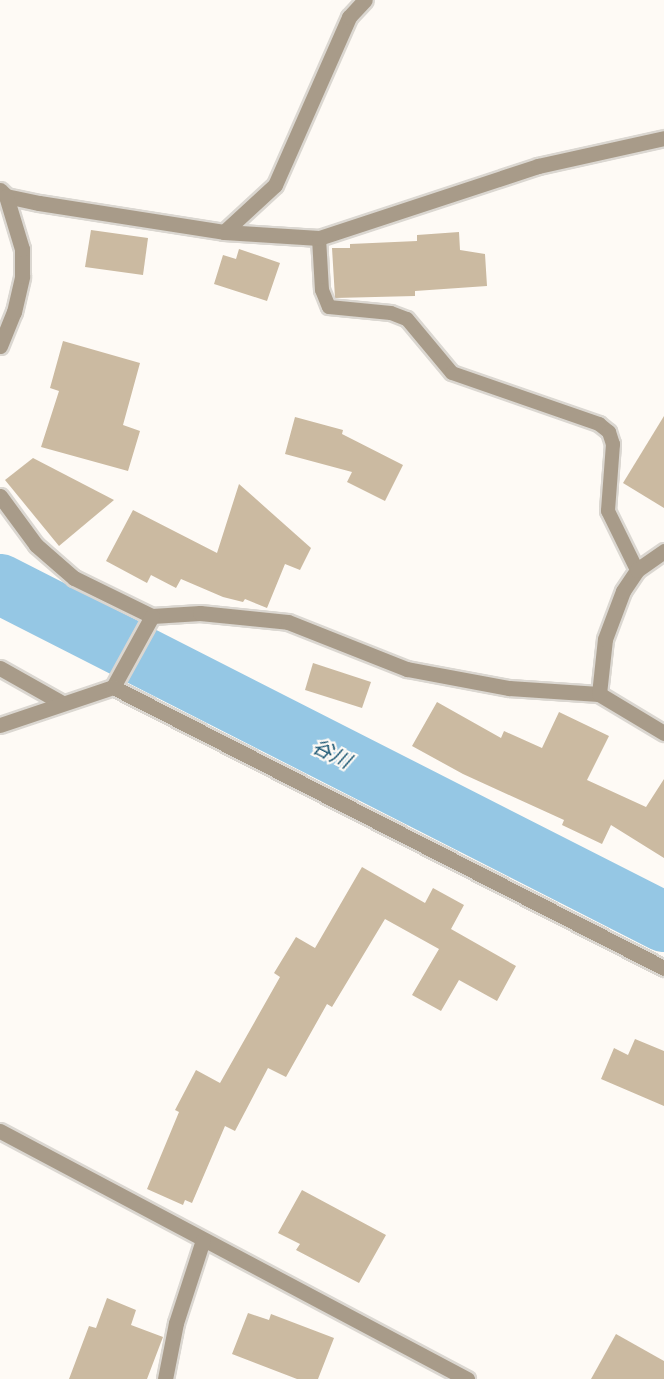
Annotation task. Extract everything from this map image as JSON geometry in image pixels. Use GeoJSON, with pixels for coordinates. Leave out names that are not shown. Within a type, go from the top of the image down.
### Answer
{"type":"FeatureCollection","features":[{"type":"Feature","properties":{"kind":"street"},"geometry":{"type":"LineString","coordinates":[[224,231],[275,185],[349,17],[365,0]]}},
{"type":"Feature","properties":{"kind":"street"},"geometry":{"type":"LineString","coordinates":[[0,346],[14,312],[22,276],[22,249],[3,193],[224,231],[320,238],[538,165],[664,138]]}},
{"type":"Feature","properties":{"kind":"street"},"geometry":{"type":"LineString","coordinates":[[0,496],[36,544],[74,578],[152,616],[200,613],[288,622],[407,669],[508,688],[599,694],[664,733]]}},
{"type":"Feature","properties":{"kind":"street"},"geometry":{"type":"LineString","coordinates":[[599,694],[605,639],[612,615],[637,570],[664,551]]}},
{"type":"Feature","properties":{"kind":"street"},"geometry":{"type":"LineString","coordinates":[[0,725],[113,687],[152,616]]}},
{"type":"Feature","properties":{"kind":"street"},"geometry":{"type":"LineString","coordinates":[[0,668],[62,704]]}},
{"type":"Feature","properties":{"kind":"street"},"geometry":{"type":"LineString","coordinates":[[113,687],[664,968]]}},
{"type":"Feature","properties":{"kind":"street"},"geometry":{"type":"LineString","coordinates":[[0,1131],[467,1379]]}},
{"type":"Feature","properties":{"kind":"street"},"geometry":{"type":"LineString","coordinates":[[165,1379],[176,1323],[203,1240]]}},
{"type":"Feature","properties":{"kind":"lane"},"geometry":{"type":"LineString","coordinates":[[320,238],[322,290],[329,307],[391,313],[406,319],[452,374],[599,424],[609,432],[613,444],[608,511],[637,570]]}},
{"type":"Feature","properties":{"kind":"building"},"geometry":{"type":"Polygon","coordinates":[[[91,230],[148,238],[143,275],[85,267],[91,230]]]}},
{"type":"Feature","properties":{"kind":"building"},"geometry":{"type":"Polygon","coordinates":[[[459,232],[460,250],[485,254],[487,286],[415,291],[415,296],[335,298],[332,248],[350,248],[350,244],[417,241],[417,235],[459,232]]]}},
{"type":"Feature","properties":{"kind":"building"},"geometry":{"type":"Polygon","coordinates":[[[239,249],[280,263],[267,301],[214,284],[223,255],[236,259],[239,249]]]}},
{"type":"Feature","properties":{"kind":"building"},"geometry":{"type":"Polygon","coordinates":[[[63,341],[140,363],[123,425],[140,431],[128,471],[41,447],[59,391],[50,388],[63,341]]]}},
{"type":"Feature","properties":{"kind":"building"},"geometry":{"type":"Polygon","coordinates":[[[664,416],[664,508],[623,483],[664,416]]]}},
{"type":"Feature","properties":{"kind":"building"},"geometry":{"type":"Polygon","coordinates":[[[295,417],[343,430],[342,434],[403,465],[385,501],[347,482],[352,472],[285,454],[295,417]]]}},
{"type":"Feature","properties":{"kind":"building"},"geometry":{"type":"Polygon","coordinates":[[[33,458],[114,500],[59,546],[5,480],[33,458]]]}},
{"type":"Feature","properties":{"kind":"building"},"geometry":{"type":"Polygon","coordinates":[[[239,484],[311,548],[300,570],[285,564],[267,608],[245,599],[243,602],[223,597],[181,579],[176,588],[151,575],[147,583],[106,561],[133,510],[217,553],[239,484]]]}},
{"type":"Feature","properties":{"kind":"building"},"geometry":{"type":"Polygon","coordinates":[[[313,663],[371,682],[362,708],[305,690],[313,663]]]}},
{"type":"Feature","properties":{"kind":"building"},"geometry":{"type":"Polygon","coordinates":[[[437,702],[501,738],[504,731],[542,748],[559,712],[609,736],[587,780],[646,807],[664,779],[664,858],[611,825],[602,844],[562,825],[564,820],[463,774],[412,746],[437,702]]]}},
{"type":"Feature","properties":{"kind":"building"},"geometry":{"type":"Polygon","coordinates":[[[362,867],[425,903],[433,888],[464,905],[451,929],[516,966],[497,1001],[459,980],[441,1011],[412,995],[439,949],[385,919],[332,1007],[327,1004],[286,1077],[268,1068],[235,1131],[225,1126],[192,1203],[185,1200],[183,1205],[147,1189],[179,1112],[175,1110],[196,1070],[220,1083],[280,977],[274,973],[296,937],[315,948],[362,867]]]}},
{"type":"Feature","properties":{"kind":"building"},"geometry":{"type":"Polygon","coordinates":[[[635,1039],[664,1051],[664,1106],[601,1079],[614,1048],[628,1055],[635,1039]]]}},
{"type":"Feature","properties":{"kind":"building"},"geometry":{"type":"Polygon","coordinates":[[[302,1190],[386,1235],[359,1283],[296,1250],[300,1244],[278,1233],[302,1190]]]}},
{"type":"Feature","properties":{"kind":"building"},"geometry":{"type":"Polygon","coordinates":[[[107,1298],[136,1310],[131,1325],[163,1337],[147,1379],[69,1379],[89,1326],[96,1328],[107,1298]]]}},
{"type":"Feature","properties":{"kind":"building"},"geometry":{"type":"Polygon","coordinates":[[[248,1313],[269,1320],[271,1314],[334,1338],[318,1379],[297,1379],[232,1354],[248,1313]]]}},
{"type":"Feature","properties":{"kind":"building"},"geometry":{"type":"Polygon","coordinates":[[[616,1334],[664,1361],[664,1379],[591,1379],[616,1334]]]}},
{"type":"Feature","properties":{"kind":"waterway","name":"谷川"},"geometry":{"type":"LineString","coordinates":[[0,584],[664,922]]}}]}
